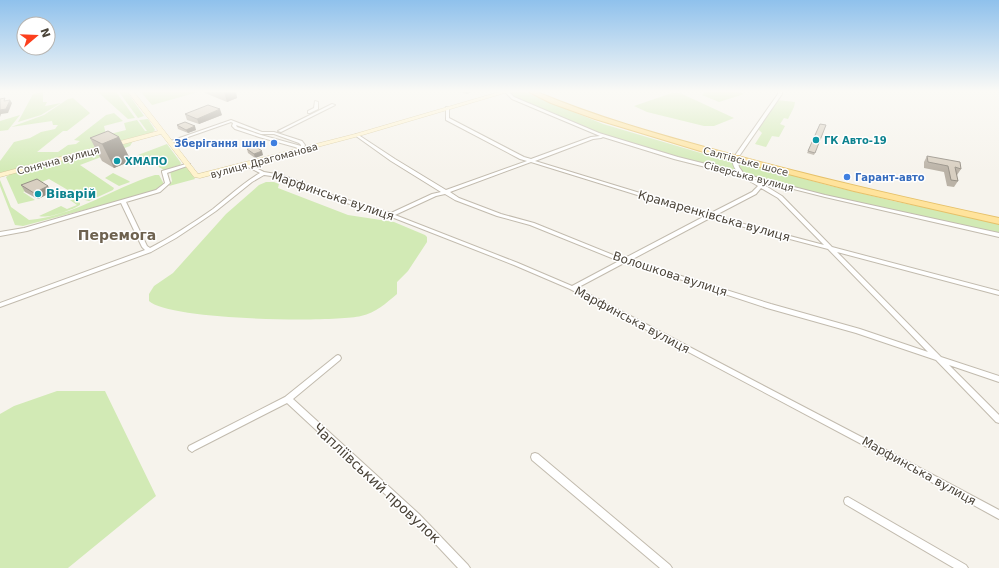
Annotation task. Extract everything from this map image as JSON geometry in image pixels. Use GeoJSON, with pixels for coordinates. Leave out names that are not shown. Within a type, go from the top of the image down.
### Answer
{"type":"FeatureCollection","features":[{"type":"Feature","properties":{"kind":"main road","name":"Салтівське шосе"},"geometry":{"type":"LineString","coordinates":[[599,119],[625,128],[917,204],[999,221]]}},
{"type":"Feature","properties":{"kind":"main road","name":"Салтівське шосе"},"geometry":{"type":"LineString","coordinates":[[612,119],[737,156]]}},
{"type":"Feature","properties":{"kind":"street"},"geometry":{"type":"LineString","coordinates":[[0,234],[25,230],[160,190],[168,183],[164,172],[188,165],[152,119]]}},
{"type":"Feature","properties":{"kind":"street"},"geometry":{"type":"LineString","coordinates":[[274,129],[296,119]]}},
{"type":"Feature","properties":{"kind":"street"},"geometry":{"type":"LineString","coordinates":[[280,131],[305,119]]}},
{"type":"Feature","properties":{"kind":"street","name":"вулиця Драгоманова"},"geometry":{"type":"LineString","coordinates":[[188,165],[196,176],[200,176],[248,165],[412,119]]}},
{"type":"Feature","properties":{"kind":"street","name":"Крамаренківська вулиця"},"geometry":{"type":"LineString","coordinates":[[447,119],[522,158],[708,216],[999,293]]}},
{"type":"Feature","properties":{"kind":"street","name":"Сіверська вулиця"},"geometry":{"type":"LineString","coordinates":[[560,119],[610,138],[676,158],[869,207],[999,235]]}},
{"type":"Feature","properties":{"kind":"street"},"geometry":{"type":"LineString","coordinates":[[763,119],[737,156],[737,168],[743,175],[780,197],[999,420]]}},
{"type":"Feature","properties":{"kind":"street"},"geometry":{"type":"LineString","coordinates":[[170,142],[224,122],[231,121],[261,132],[273,132],[301,142],[303,149],[236,128],[234,126],[235,123]]}},
{"type":"Feature","properties":{"kind":"street","name":"Сонячна вулиця"},"geometry":{"type":"LineString","coordinates":[[0,175],[162,132]]}},
{"type":"Feature","properties":{"kind":"street","name":"Волошкова вулиця"},"geometry":{"type":"LineString","coordinates":[[357,135],[443,192],[499,215],[532,224],[623,261],[660,271],[769,306],[858,331],[942,361],[999,379]]}},
{"type":"Feature","properties":{"kind":"street"},"geometry":{"type":"LineString","coordinates":[[391,215],[443,192],[453,190],[529,160],[599,136],[610,138]]}},
{"type":"Feature","properties":{"kind":"street","name":"Марфинська вулиця"},"geometry":{"type":"LineString","coordinates":[[248,165],[263,173],[280,176],[332,197],[391,215],[516,264],[572,288],[870,445],[999,515]]}},
{"type":"Feature","properties":{"kind":"street"},"geometry":{"type":"LineString","coordinates":[[0,305],[149,251],[165,243],[214,210],[254,178],[263,173]]}},
{"type":"Feature","properties":{"kind":"street"},"geometry":{"type":"LineString","coordinates":[[572,288],[754,193],[761,185]]}},
{"type":"Feature","properties":{"kind":"street"},"geometry":{"type":"LineString","coordinates":[[123,202],[145,247],[149,251]]}},
{"type":"Feature","properties":{"kind":"street"},"geometry":{"type":"LineString","coordinates":[[192,448],[288,399],[338,358]]}},
{"type":"Feature","properties":{"kind":"street","name":"Чапліївський провулок"},"geometry":{"type":"LineString","coordinates":[[288,399],[416,517],[465,568]]}},
{"type":"Feature","properties":{"kind":"street"},"geometry":{"type":"LineString","coordinates":[[535,457],[667,568]]}},
{"type":"Feature","properties":{"kind":"street"},"geometry":{"type":"LineString","coordinates":[[848,501],[963,568]]}},
{"type":"Feature","properties":{"kind":"green space"},"geometry":{"type":"Polygon","coordinates":[[[8,119],[17,119],[8,130],[0,131],[0,121],[8,119]]]}},
{"type":"Feature","properties":{"kind":"green space"},"geometry":{"type":"Polygon","coordinates":[[[20,119],[29,119],[18,122],[20,119]]]}},
{"type":"Feature","properties":{"kind":"green space"},"geometry":{"type":"Polygon","coordinates":[[[34,119],[83,119],[67,131],[63,131],[37,152],[58,152],[68,145],[76,144],[80,141],[74,140],[102,119],[120,119],[123,121],[104,126],[106,135],[126,130],[124,123],[137,120],[145,131],[147,131],[139,120],[148,119],[155,130],[152,133],[0,173],[0,161],[14,142],[30,138],[41,132],[55,129],[58,125],[53,125],[52,121],[11,127],[34,119]]]}},
{"type":"Feature","properties":{"kind":"green space"},"geometry":{"type":"Polygon","coordinates":[[[561,119],[590,119],[603,124],[721,159],[735,160],[735,164],[747,164],[761,167],[893,201],[999,223],[999,235],[883,210],[743,175],[737,168],[733,172],[676,158],[598,134],[561,119]]]}},
{"type":"Feature","properties":{"kind":"green space"},"geometry":{"type":"Polygon","coordinates":[[[673,119],[733,119],[714,126],[704,126],[673,119]]]}},
{"type":"Feature","properties":{"kind":"green space"},"geometry":{"type":"Polygon","coordinates":[[[765,119],[784,119],[780,124],[785,126],[779,137],[772,136],[766,147],[755,144],[762,133],[758,129],[765,119]]]}},
{"type":"Feature","properties":{"kind":"green space"},"geometry":{"type":"Polygon","coordinates":[[[133,141],[130,146],[80,165],[114,188],[113,190],[89,201],[49,179],[37,184],[38,186],[23,192],[35,200],[18,204],[6,177],[12,173],[133,141]]]}},
{"type":"Feature","properties":{"kind":"green space"},"geometry":{"type":"Polygon","coordinates":[[[167,144],[181,163],[180,165],[164,170],[138,155],[167,144]]]}},
{"type":"Feature","properties":{"kind":"green space"},"geometry":{"type":"Polygon","coordinates":[[[187,167],[195,179],[169,186],[172,181],[170,171],[187,167]]]}},
{"type":"Feature","properties":{"kind":"green space"},"geometry":{"type":"Polygon","coordinates":[[[113,173],[130,182],[119,186],[105,178],[113,173]]]}},
{"type":"Feature","properties":{"kind":"green space"},"geometry":{"type":"Polygon","coordinates":[[[155,175],[159,175],[165,186],[156,191],[23,226],[15,225],[0,186],[0,180],[11,207],[29,220],[62,213],[155,175]]]}},
{"type":"Feature","properties":{"kind":"green space"},"geometry":{"type":"Polygon","coordinates":[[[266,182],[274,182],[279,184],[278,188],[348,215],[394,222],[425,235],[427,237],[427,242],[408,271],[397,282],[397,294],[380,307],[366,315],[344,318],[317,319],[216,316],[162,307],[149,301],[149,294],[154,286],[173,273],[226,214],[259,185],[266,182]]]}},
{"type":"Feature","properties":{"kind":"green space"},"geometry":{"type":"Polygon","coordinates":[[[74,199],[80,203],[80,205],[54,215],[43,217],[39,216],[61,206],[67,209],[77,205],[70,200],[74,199]]]}},
{"type":"Feature","properties":{"kind":"green space"},"geometry":{"type":"Polygon","coordinates":[[[57,391],[105,391],[156,496],[68,568],[0,568],[0,414],[14,406],[57,391]]]}},
{"type":"Feature","properties":{"kind":"building"},"geometry":{"type":"Polygon","coordinates":[[[185,122],[195,126],[186,130],[177,125],[185,122]]]}},
{"type":"Feature","properties":{"kind":"building","name":"ГК Авто-19"},"geometry":{"type":"Polygon","coordinates":[[[820,124],[826,125],[815,153],[808,151],[820,124]]]}},
{"type":"Feature","properties":{"kind":"building"},"geometry":{"type":"Polygon","coordinates":[[[108,131],[119,137],[102,144],[90,138],[108,131]]]}},
{"type":"Feature","properties":{"kind":"building"},"geometry":{"type":"Polygon","coordinates":[[[255,146],[262,151],[254,154],[247,149],[255,146]]]}},
{"type":"Feature","properties":{"kind":"building"},"geometry":{"type":"Polygon","coordinates":[[[927,156],[960,162],[961,169],[955,167],[958,181],[951,180],[948,166],[928,162],[927,156]]]}},
{"type":"Feature","properties":{"kind":"building"},"geometry":{"type":"Polygon","coordinates":[[[37,179],[48,186],[34,193],[21,185],[37,179]]]}},
{"type":"Feature","properties":{"kind":"place","name":"ГК Авто-19"},"geometry":{"type":"Point","coordinates":[816,140]}},
{"type":"Feature","properties":{"kind":"place","name":"Зберігання шин"},"geometry":{"type":"Point","coordinates":[274,143]}},
{"type":"Feature","properties":{"kind":"place","name":"ХМАПО"},"geometry":{"type":"Point","coordinates":[117,161]}},
{"type":"Feature","properties":{"kind":"place","name":"Гарант-авто"},"geometry":{"type":"Point","coordinates":[847,177]}},
{"type":"Feature","properties":{"kind":"place","name":"Віварій"},"geometry":{"type":"Point","coordinates":[38,194]}},
{"type":"Feature","properties":{"kind":"district","name":"Перемога"},"geometry":{"type":"Point","coordinates":[117,235]}}]}
